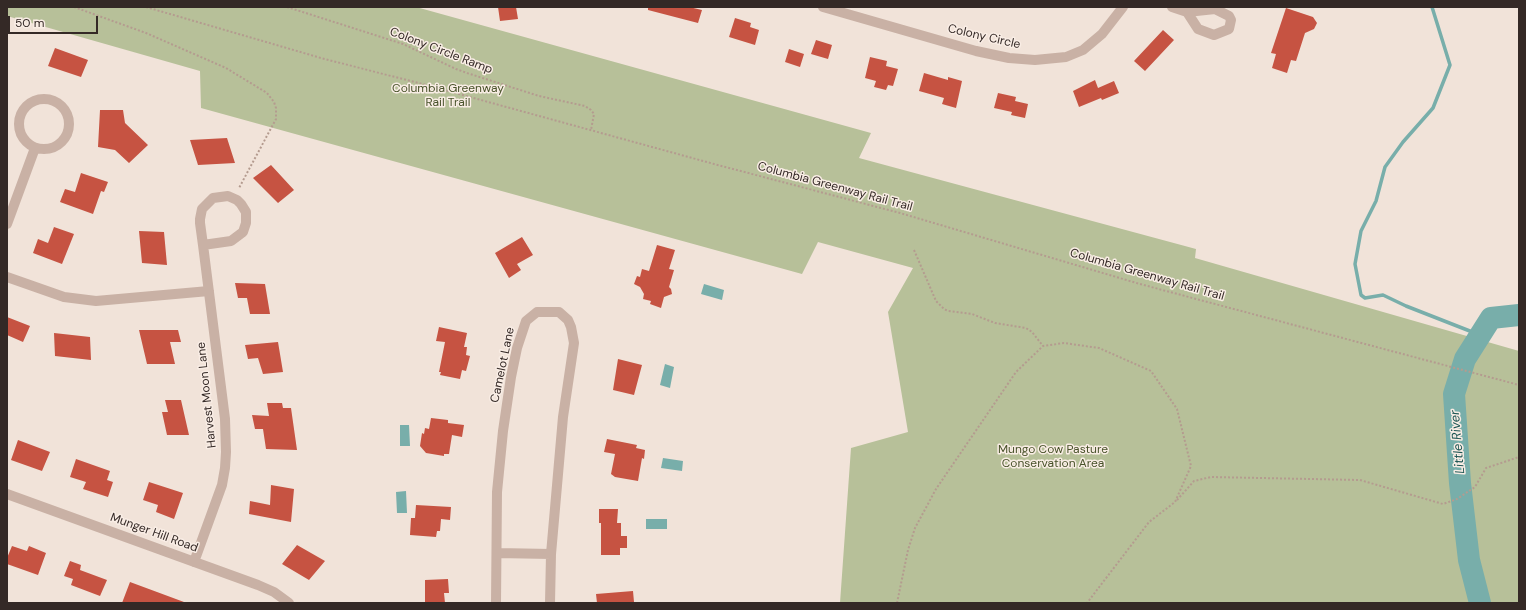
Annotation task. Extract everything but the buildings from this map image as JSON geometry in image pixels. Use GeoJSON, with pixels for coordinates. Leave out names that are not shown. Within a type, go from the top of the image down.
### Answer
{"type":"FeatureCollection","features":[{"type":"Feature","properties":{"kind":"street","name":"Colony Circle"},"geometry":{"type":"LineString","coordinates":[[823,7],[976,51],[1009,58],[1035,60],[1066,57],[1083,50],[1102,34],[1123,7]]}},
{"type":"Feature","properties":{"kind":"street"},"geometry":{"type":"LineString","coordinates":[[1172,7],[1187,12]]}},
{"type":"Feature","properties":{"kind":"street"},"geometry":{"type":"LineString","coordinates":[[39,99],[50,99],[60,104],[67,113],[69,124],[68,129],[64,139],[56,146],[45,149],[35,148],[22,137],[18,127],[19,116],[25,106],[29,103],[39,99]]}},
{"type":"Feature","properties":{"kind":"street"},"geometry":{"type":"LineString","coordinates":[[7,224],[35,148]]}},
{"type":"Feature","properties":{"kind":"street","name":"Harvest Moon Lane"},"geometry":{"type":"LineString","coordinates":[[194,562],[222,486],[226,452],[225,419],[200,218],[202,209],[213,198],[223,196],[233,198]]}},
{"type":"Feature","properties":{"kind":"street"},"geometry":{"type":"LineString","coordinates":[[203,245],[231,241],[243,232],[246,222],[246,212],[241,204],[233,198]]}},
{"type":"Feature","properties":{"kind":"street"},"geometry":{"type":"LineString","coordinates":[[7,277],[64,297],[96,301],[209,291]]}},
{"type":"Feature","properties":{"kind":"street","name":"Camelot Lane"},"geometry":{"type":"LineString","coordinates":[[496,603],[497,492],[511,377],[519,340],[526,321],[537,312],[559,312],[568,320],[574,343],[563,417],[551,554],[550,603]]}},
{"type":"Feature","properties":{"kind":"street","name":"Munger Hill Road"},"geometry":{"type":"LineString","coordinates":[[7,494],[258,585],[274,592],[290,603]]}},
{"type":"Feature","properties":{"kind":"street"},"geometry":{"type":"LineString","coordinates":[[496,553],[551,554]]}},
{"type":"Feature","properties":{"kind":"path"},"geometry":{"type":"LineString","coordinates":[[74,7],[146,33],[226,68],[261,88],[271,97],[277,113],[274,125],[233,198]]}},
{"type":"Feature","properties":{"kind":"path","name":"Columbia Greenway Rail Trail"},"geometry":{"type":"LineString","coordinates":[[146,7],[321,58],[900,213],[1140,284],[1519,385]]}},
{"type":"Feature","properties":{"kind":"path","name":"Colony Circle Ramp"},"geometry":{"type":"LineString","coordinates":[[287,7],[410,47],[456,69],[539,96],[585,106],[594,114],[591,131]]}},
{"type":"Feature","properties":{"kind":"path"},"geometry":{"type":"LineString","coordinates":[[914,250],[936,301],[944,309],[953,312],[972,314],[995,323],[1026,328],[1032,332],[1043,346]]}},
{"type":"Feature","properties":{"kind":"path"},"geometry":{"type":"LineString","coordinates":[[897,603],[908,550],[916,528],[936,489],[1016,372],[1043,346],[1064,343],[1099,348],[1151,371],[1177,408],[1191,466],[1175,502]]}},
{"type":"Feature","properties":{"kind":"path"},"geometry":{"type":"LineString","coordinates":[[1087,603],[1149,522],[1175,502],[1194,481],[1211,477],[1360,480],[1442,504],[1457,499],[1475,487],[1486,468],[1519,457]]}},
{"type":"Feature","properties":{"kind":"green space","name":"Mungo Cow Pasture Conservation Area"},"geometry":{"type":"Polygon","coordinates":[[[7,7],[416,7],[871,133],[859,158],[1196,249],[1195,258],[1519,351],[1519,603],[840,603],[851,448],[908,432],[888,312],[913,268],[818,242],[802,274],[201,108],[200,71],[7,16],[7,7]]]}},
{"type":"Feature","properties":{"kind":"water"},"geometry":{"type":"Polygon","coordinates":[[[704,284],[724,290],[722,300],[701,294],[704,284]]]}},
{"type":"Feature","properties":{"kind":"water"},"geometry":{"type":"Polygon","coordinates":[[[665,364],[674,367],[670,388],[660,385],[665,364]]]}},
{"type":"Feature","properties":{"kind":"water"},"geometry":{"type":"Polygon","coordinates":[[[400,425],[409,425],[410,446],[400,446],[400,425]]]}},
{"type":"Feature","properties":{"kind":"water"},"geometry":{"type":"Polygon","coordinates":[[[663,458],[683,461],[682,471],[661,468],[663,458]]]}},
{"type":"Feature","properties":{"kind":"water"},"geometry":{"type":"Polygon","coordinates":[[[406,491],[407,513],[397,513],[396,492],[406,491]]]}},
{"type":"Feature","properties":{"kind":"water"},"geometry":{"type":"Polygon","coordinates":[[[646,519],[667,519],[667,529],[646,529],[646,519]]]}},
{"type":"Feature","properties":{"kind":"waterway"},"geometry":{"type":"LineString","coordinates":[[1432,7],[1450,65],[1433,108],[1403,142],[1385,167],[1376,201],[1361,231],[1355,264],[1361,295],[1365,298],[1383,295],[1406,306],[1480,335]]}},
{"type":"Feature","properties":{"kind":"waterway","name":"Little River"},"geometry":{"type":"LineString","coordinates":[[1480,603],[1469,560],[1460,483],[1454,394],[1465,359],[1491,318],[1519,315]]}}]}
